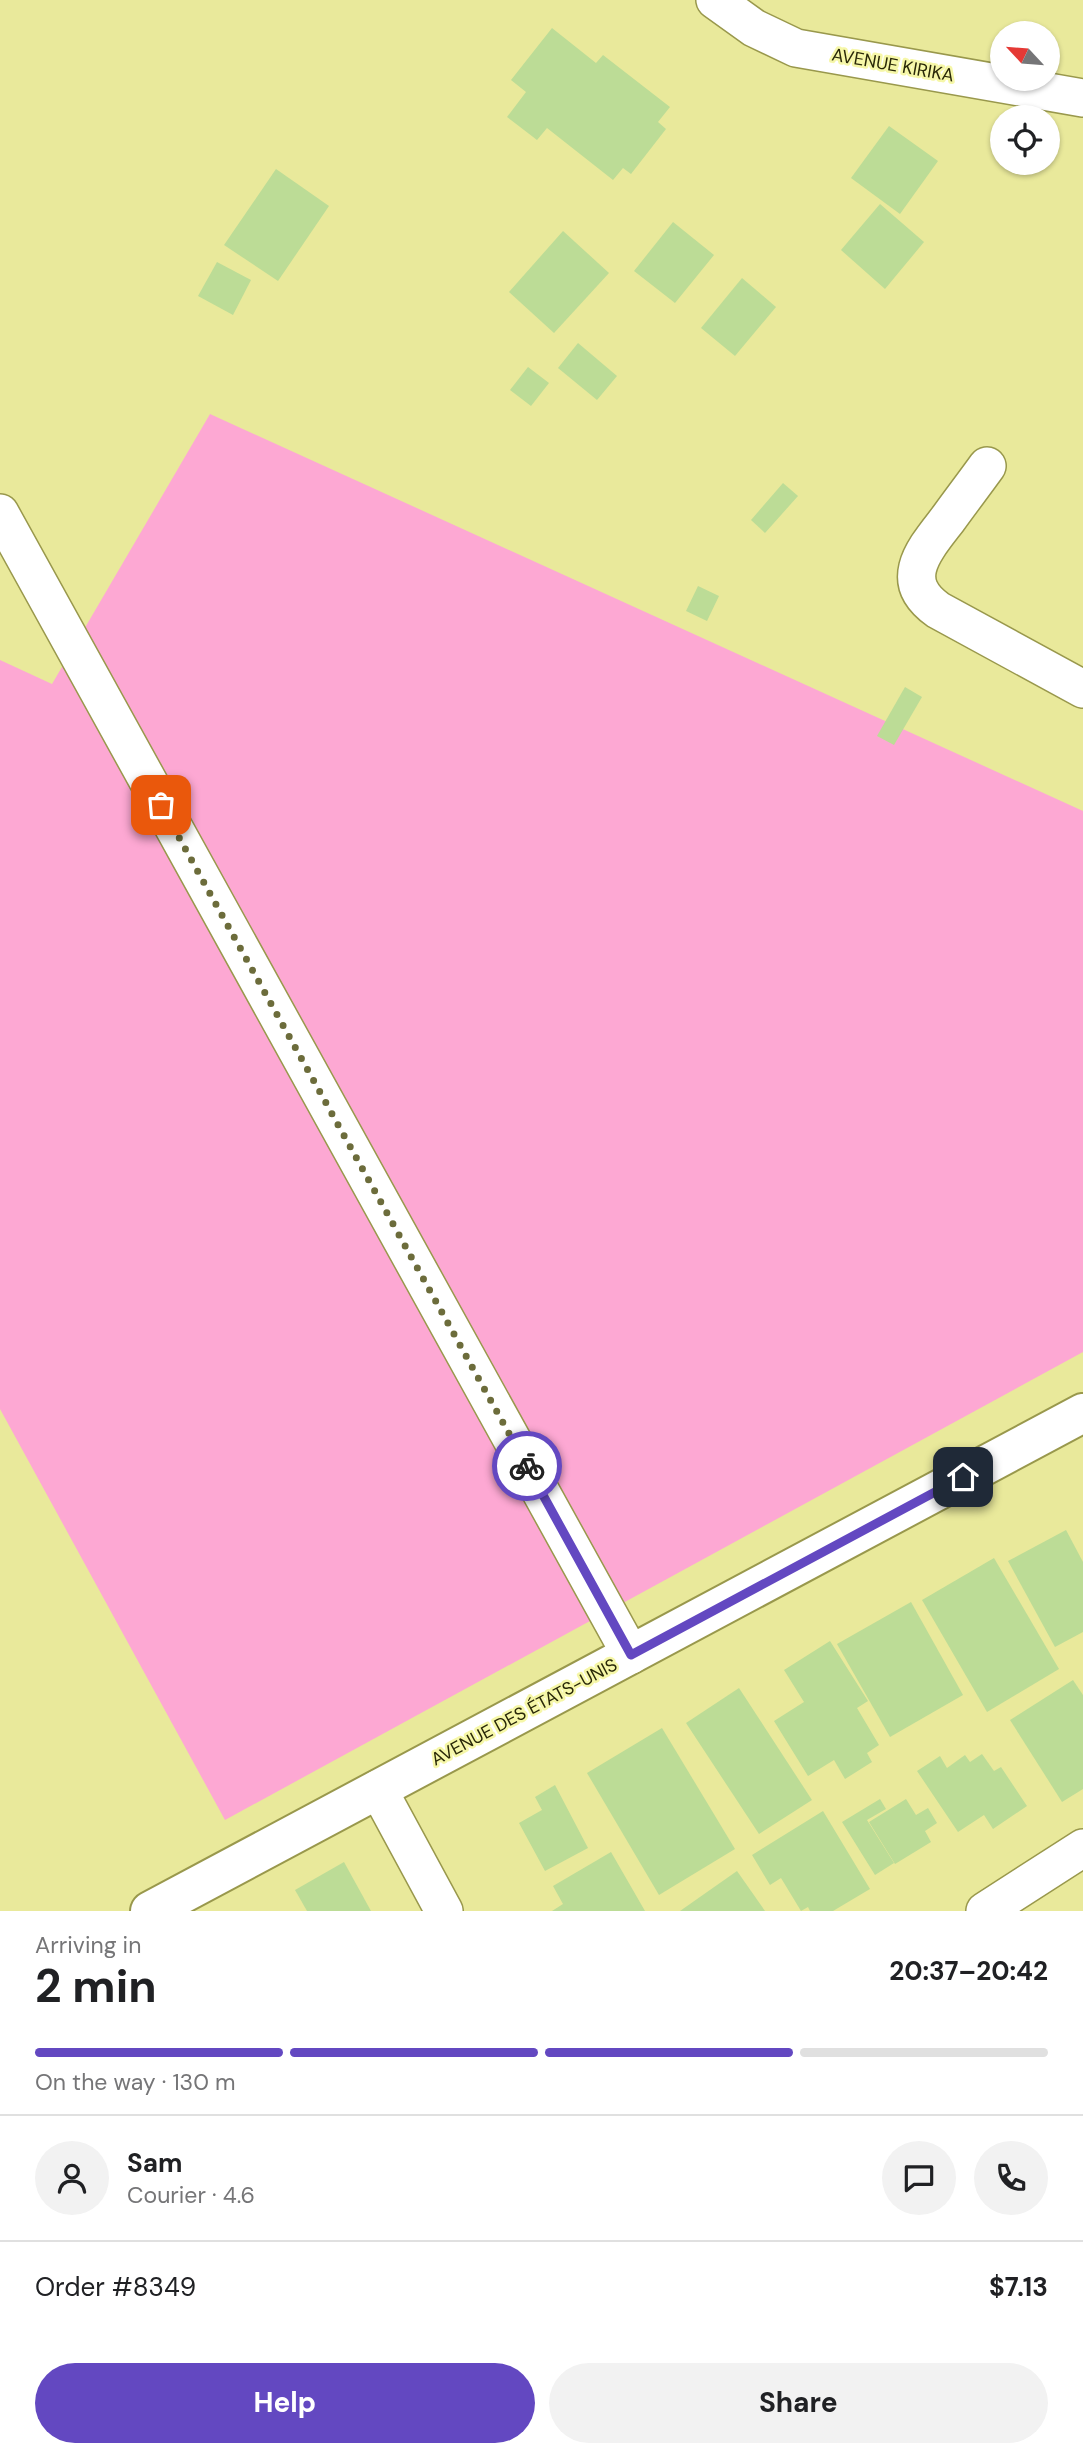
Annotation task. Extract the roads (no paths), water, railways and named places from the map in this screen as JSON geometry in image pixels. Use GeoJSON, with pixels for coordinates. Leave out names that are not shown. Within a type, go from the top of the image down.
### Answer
{"type":"FeatureCollection","features":[{"type":"Feature","properties":{"kind":"street","name":"AVENUE KIRIKA"},"geometry":{"type":"LineString","coordinates":[[715,0],[754,28],[796,48],[1083,98]]}},
{"type":"Feature","properties":{"kind":"street"},"geometry":{"type":"LineString","coordinates":[[987,466],[922,552],[916,578],[920,591],[938,610],[1083,689]]}},
{"type":"Feature","properties":{"kind":"street"},"geometry":{"type":"LineString","coordinates":[[0,513],[631,1655]]}},
{"type":"Feature","properties":{"kind":"street","name":"AVENUE DES ÉTATS-UNIS"},"geometry":{"type":"LineString","coordinates":[[150,1911],[1083,1413]]}},
{"type":"Feature","properties":{"kind":"street"},"geometry":{"type":"LineString","coordinates":[[378,1790],[444,1911]]}},
{"type":"Feature","properties":{"kind":"street"},"geometry":{"type":"LineString","coordinates":[[985,1911],[1083,1848]]}}]}
